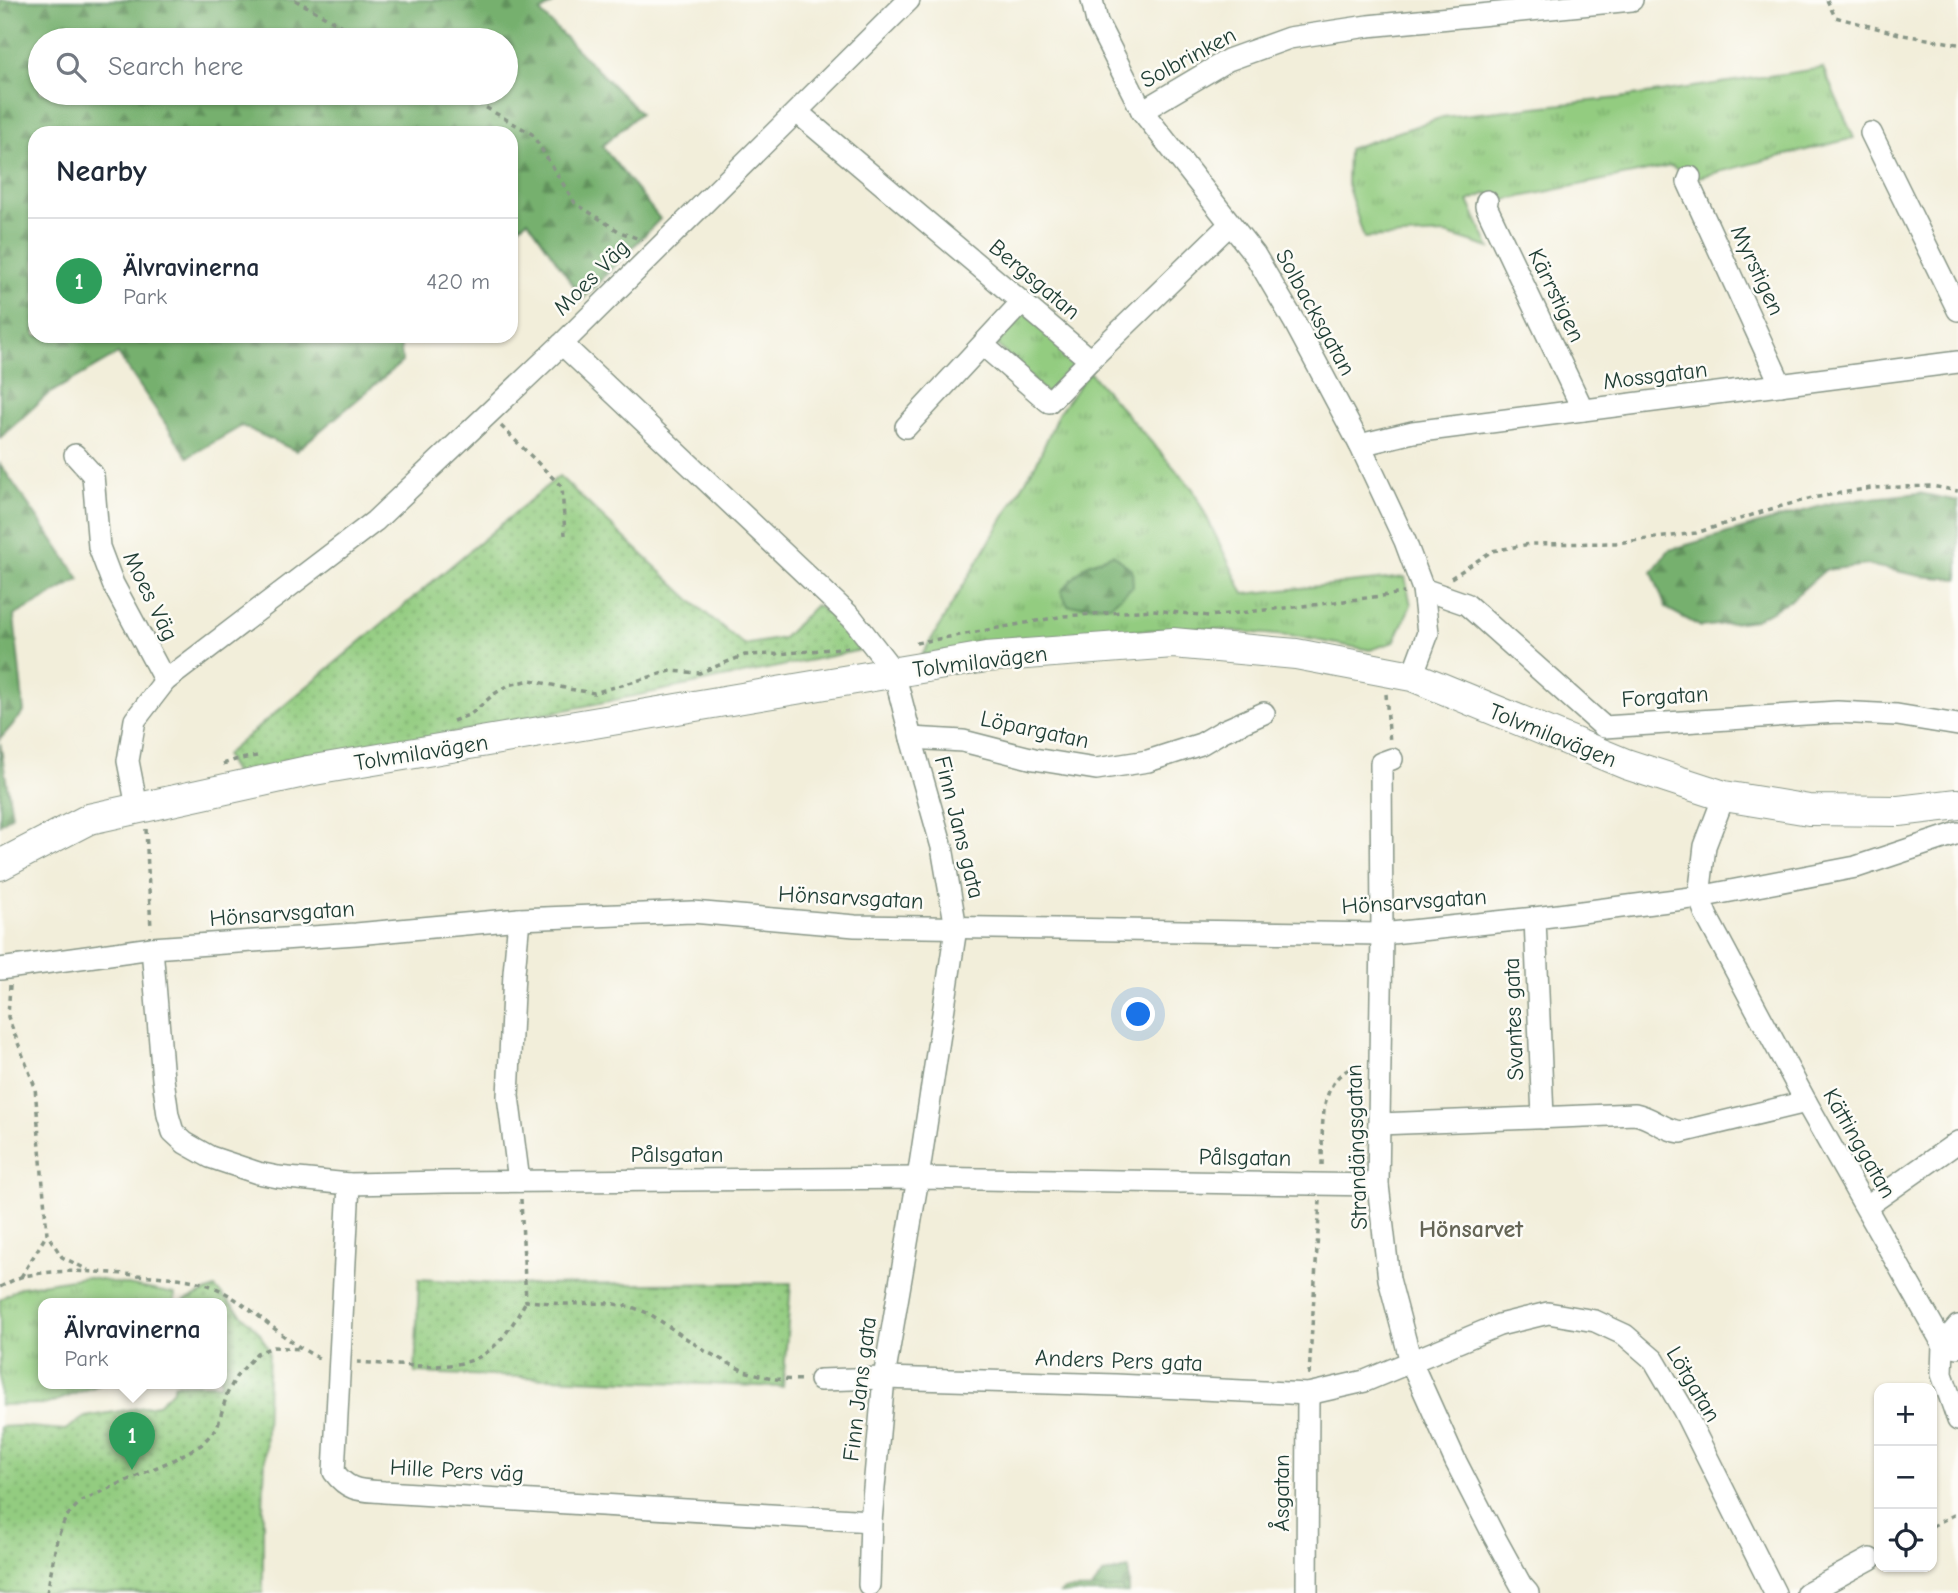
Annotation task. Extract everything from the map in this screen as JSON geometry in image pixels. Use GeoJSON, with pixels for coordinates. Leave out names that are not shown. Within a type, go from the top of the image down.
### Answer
{"type":"FeatureCollection","features":[{"type":"Feature","properties":{"kind":"street","name":"Moes Väg"},"geometry":{"type":"LineString","coordinates":[[141,806],[128,761],[135,720],[165,681],[375,521],[562,344],[909,0]]}},
{"type":"Feature","properties":{"kind":"street","name":"Solbacksgatan"},"geometry":{"type":"LineString","coordinates":[[1092,0],[1097,22],[1142,111],[1255,256],[1295,323],[1360,445],[1405,541],[1423,589],[1428,633],[1402,674]]}},
{"type":"Feature","properties":{"kind":"street","name":"Solbrinken"},"geometry":{"type":"LineString","coordinates":[[1142,111],[1228,60],[1289,38],[1368,26],[1632,0]]}},
{"type":"Feature","properties":{"kind":"street","name":"Bergsgatan"},"geometry":{"type":"LineString","coordinates":[[797,112],[1090,360]]}},
{"type":"Feature","properties":{"kind":"street"},"geometry":{"type":"LineString","coordinates":[[1871,133],[1958,310]]}},
{"type":"Feature","properties":{"kind":"street","name":"Myrstigen"},"geometry":{"type":"LineString","coordinates":[[1690,177],[1688,181],[1781,385]]}},
{"type":"Feature","properties":{"kind":"street","name":"Kärrstigen"},"geometry":{"type":"LineString","coordinates":[[1487,201],[1486,206],[1583,410]]}},
{"type":"Feature","properties":{"kind":"street"},"geometry":{"type":"LineString","coordinates":[[983,345],[1049,402],[1230,224]]}},
{"type":"Feature","properties":{"kind":"street"},"geometry":{"type":"LineString","coordinates":[[906,427],[1021,303]]}},
{"type":"Feature","properties":{"kind":"street","name":"Finn Jans gata"},"geometry":{"type":"LineString","coordinates":[[562,344],[852,618],[894,672],[942,847],[956,928],[884,1378],[869,1585]]}},
{"type":"Feature","properties":{"kind":"street","name":"Mossgatan"},"geometry":{"type":"LineString","coordinates":[[1360,445],[1413,432],[1958,362]]}},
{"type":"Feature","properties":{"kind":"street","name":"Moes Väg"},"geometry":{"type":"LineString","coordinates":[[75,454],[93,475],[99,547],[113,584],[165,681]]}},
{"type":"Feature","properties":{"kind":"street","name":"Forgatan"},"geometry":{"type":"LineString","coordinates":[[1423,589],[1466,604],[1604,727],[1837,712],[1897,715],[1958,724]]}},
{"type":"Feature","properties":{"kind":"street","name":"Tolvmilavägen"},"geometry":{"type":"LineString","coordinates":[[0,865],[89,819],[308,771],[986,657],[1173,643],[1296,654],[1402,674],[1626,765],[1724,796],[1809,810],[1899,811],[1958,804]]}},
{"type":"Feature","properties":{"kind":"street","name":"Löpargatan"},"geometry":{"type":"LineString","coordinates":[[911,738],[963,741],[1034,759],[1096,769],[1148,761],[1201,744],[1264,713]]}},
{"type":"Feature","properties":{"kind":"street","name":"Strandängsgatan"},"geometry":{"type":"LineString","coordinates":[[1392,759],[1381,763],[1382,934],[1378,1185],[1390,1279],[1411,1362],[1456,1462],[1494,1536],[1528,1593]]}},
{"type":"Feature","properties":{"kind":"street"},"geometry":{"type":"LineString","coordinates":[[1699,897],[1705,846],[1724,796]]}},
{"type":"Feature","properties":{"kind":"street","name":"Hönsarvsgatan"},"geometry":{"type":"LineString","coordinates":[[4,965],[152,948],[356,934],[519,919],[692,912],[855,926],[1382,934],[1699,897],[1856,867],[1958,833]]}},
{"type":"Feature","properties":{"kind":"street","name":"Kättinggatan"},"geometry":{"type":"LineString","coordinates":[[1699,897],[1707,917],[1806,1102],[1950,1346],[1942,1374],[1958,1420]]}},
{"type":"Feature","properties":{"kind":"street","name":"Svantes gata"},"geometry":{"type":"LineString","coordinates":[[1535,918],[1543,1118]]}},
{"type":"Feature","properties":{"kind":"street"},"geometry":{"type":"LineString","coordinates":[[519,919],[508,1097],[519,1181]]}},
{"type":"Feature","properties":{"kind":"street","name":"Pålsgatan"},"geometry":{"type":"LineString","coordinates":[[152,948],[163,1079],[173,1132],[198,1151],[258,1173],[278,1177],[349,1184],[918,1178],[1378,1185]]}},
{"type":"Feature","properties":{"kind":"street"},"geometry":{"type":"LineString","coordinates":[[1379,1124],[1635,1114],[1649,1117],[1671,1131],[1681,1132],[1806,1102]]}},
{"type":"Feature","properties":{"kind":"street"},"geometry":{"type":"LineString","coordinates":[[1867,1206],[1958,1142]]}},
{"type":"Feature","properties":{"kind":"street","name":"Hille Pers väg"},"geometry":{"type":"LineString","coordinates":[[349,1184],[334,1472],[342,1483],[354,1489],[872,1521]]}},
{"type":"Feature","properties":{"kind":"street","name":"Lötgatan"},"geometry":{"type":"LineString","coordinates":[[1411,1362],[1499,1325],[1548,1313],[1595,1321],[1625,1335],[1654,1360],[1775,1593]]}},
{"type":"Feature","properties":{"kind":"street"},"geometry":{"type":"LineString","coordinates":[[1950,1346],[1958,1326]]}},
{"type":"Feature","properties":{"kind":"street","name":"Anders Pers gata"},"geometry":{"type":"LineString","coordinates":[[820,1380],[884,1378],[1308,1394],[1365,1381],[1411,1362]]}},
{"type":"Feature","properties":{"kind":"street","name":"Åsgatan"},"geometry":{"type":"LineString","coordinates":[[1307,1593],[1308,1394]]}},
{"type":"Feature","properties":{"kind":"street"},"geometry":{"type":"LineString","coordinates":[[1807,1593],[1870,1559]]}},
{"type":"Feature","properties":{"kind":"path"},"geometry":{"type":"LineString","coordinates":[[295,0],[346,28]]}},
{"type":"Feature","properties":{"kind":"path"},"geometry":{"type":"LineString","coordinates":[[1827,0],[1835,17],[1903,35],[1958,44]]}},
{"type":"Feature","properties":{"kind":"path"},"geometry":{"type":"LineString","coordinates":[[481,105],[532,134],[575,203],[620,232],[660,246]]}},
{"type":"Feature","properties":{"kind":"path"},"geometry":{"type":"LineString","coordinates":[[488,413],[562,487],[565,535]]}},
{"type":"Feature","properties":{"kind":"path"},"geometry":{"type":"LineString","coordinates":[[912,644],[1064,616],[1153,610],[1209,616],[1313,605],[1423,589],[1456,576],[1492,551],[1530,544],[1616,543],[1696,533],[1812,498],[1871,488],[1932,486],[1958,491]]}},
{"type":"Feature","properties":{"kind":"path"},"geometry":{"type":"LineString","coordinates":[[446,724],[471,714],[509,685],[531,680],[569,690],[594,692],[671,671],[699,673],[745,655],[873,646]]}},
{"type":"Feature","properties":{"kind":"path"},"geometry":{"type":"LineString","coordinates":[[1392,759],[1386,692],[1402,674]]}},
{"type":"Feature","properties":{"kind":"path"},"geometry":{"type":"LineString","coordinates":[[213,768],[234,760],[261,756]]}},
{"type":"Feature","properties":{"kind":"path"},"geometry":{"type":"LineString","coordinates":[[141,806],[152,948]]}},
{"type":"Feature","properties":{"kind":"path"},"geometry":{"type":"LineString","coordinates":[[4,965],[8,1017],[34,1087],[47,1234],[62,1256],[90,1271]]}},
{"type":"Feature","properties":{"kind":"path"},"geometry":{"type":"LineString","coordinates":[[1308,1394],[1324,1108],[1330,1087],[1342,1073],[1354,1067],[1379,1064]]}},
{"type":"Feature","properties":{"kind":"path"},"geometry":{"type":"LineString","coordinates":[[0,1287],[21,1277],[54,1271],[180,1278],[217,1289],[250,1308],[320,1359],[453,1365],[476,1358],[498,1343],[526,1301],[519,1181]]}},
{"type":"Feature","properties":{"kind":"path"},"geometry":{"type":"LineString","coordinates":[[21,1277],[47,1234]]}},
{"type":"Feature","properties":{"kind":"path"},"geometry":{"type":"LineString","coordinates":[[526,1301],[609,1303],[632,1307],[650,1314],[705,1351],[744,1371],[776,1379],[820,1380]]}},
{"type":"Feature","properties":{"kind":"path"},"geometry":{"type":"LineString","coordinates":[[47,1593],[57,1539],[66,1517],[81,1501],[201,1445],[217,1428],[227,1394],[236,1377],[257,1353],[273,1346],[303,1349]]}},
{"type":"Feature","properties":{"kind":"path"},"geometry":{"type":"LineString","coordinates":[[1937,1524],[1958,1513]]}},
{"type":"Feature","properties":{"kind":"green space"},"geometry":{"type":"Polygon","coordinates":[[[0,0],[559,0],[540,12],[640,113],[602,146],[660,219],[583,299],[528,220],[518,227],[518,126],[28,126],[28,343],[401,343],[402,362],[296,451],[242,426],[188,457],[118,354],[47,395],[0,438],[0,0]]]}},
{"type":"Feature","properties":{"kind":"green space"},"geometry":{"type":"Polygon","coordinates":[[[1823,68],[1854,138],[1695,178],[1671,166],[1496,202],[1488,193],[1468,201],[1490,248],[1445,234],[1364,238],[1347,184],[1348,149],[1443,117],[1619,98],[1823,68]]]}},
{"type":"Feature","properties":{"kind":"green space"},"geometry":{"type":"Polygon","coordinates":[[[1024,311],[1079,363],[1047,394],[996,344],[1024,311]]]}},
{"type":"Feature","properties":{"kind":"green space"},"geometry":{"type":"Polygon","coordinates":[[[1089,372],[1193,489],[1244,594],[1405,577],[1411,605],[1394,642],[1370,650],[1299,637],[1199,628],[1111,632],[922,655],[1038,460],[1058,414],[1089,372]]]}},
{"type":"Feature","properties":{"kind":"green space"},"geometry":{"type":"Polygon","coordinates":[[[0,464],[80,579],[14,616],[24,712],[0,739],[0,464]]]}},
{"type":"Feature","properties":{"kind":"green space"},"geometry":{"type":"Polygon","coordinates":[[[559,476],[697,606],[744,645],[783,638],[816,605],[847,626],[861,650],[236,777],[225,755],[559,476]]]}},
{"type":"Feature","properties":{"kind":"green space"},"geometry":{"type":"Polygon","coordinates":[[[1919,493],[1958,501],[1958,579],[1920,576],[1868,565],[1825,570],[1791,600],[1755,620],[1701,627],[1666,608],[1652,572],[1669,550],[1835,502],[1919,493]]]}},
{"type":"Feature","properties":{"kind":"green space"},"geometry":{"type":"Polygon","coordinates":[[[1113,554],[1132,570],[1133,586],[1111,605],[1068,606],[1061,591],[1086,565],[1113,554]]]}},
{"type":"Feature","properties":{"kind":"green space"},"geometry":{"type":"Polygon","coordinates":[[[0,743],[12,815],[0,824],[0,743]]]}},
{"type":"Feature","properties":{"kind":"green space"},"geometry":{"type":"Polygon","coordinates":[[[85,1277],[175,1294],[175,1298],[38,1298],[38,1389],[88,1389],[48,1404],[0,1405],[0,1299],[21,1287],[85,1277]]]}},
{"type":"Feature","properties":{"kind":"green space"},"geometry":{"type":"Polygon","coordinates":[[[419,1279],[514,1285],[791,1283],[783,1387],[415,1373],[419,1279]]]}},
{"type":"Feature","properties":{"kind":"green space"},"geometry":{"type":"Polygon","coordinates":[[[215,1288],[225,1298],[191,1298],[215,1288]]]}},
{"type":"Feature","properties":{"kind":"green space"},"geometry":{"type":"Polygon","coordinates":[[[227,1300],[259,1332],[269,1350],[263,1593],[0,1593],[0,1427],[65,1430],[85,1417],[157,1405],[172,1391],[227,1389],[227,1300]]]}},
{"type":"Feature","properties":{"kind":"green space"},"geometry":{"type":"Polygon","coordinates":[[[1129,1569],[1129,1593],[1089,1593],[1103,1574],[1129,1569]]]}},
{"type":"Feature","properties":{"kind":"green space"},"geometry":{"type":"Polygon","coordinates":[[[1123,1589],[1123,1593],[1060,1593],[1063,1590],[1123,1589]]]}},
{"type":"Feature","properties":{"kind":"place","name":"Älvravinerna"},"geometry":{"type":"Point","coordinates":[132,1470]}},
{"type":"Feature","properties":{"kind":"district","name":"Hönsarvet"},"geometry":{"type":"Point","coordinates":[1471,1229]}}]}
